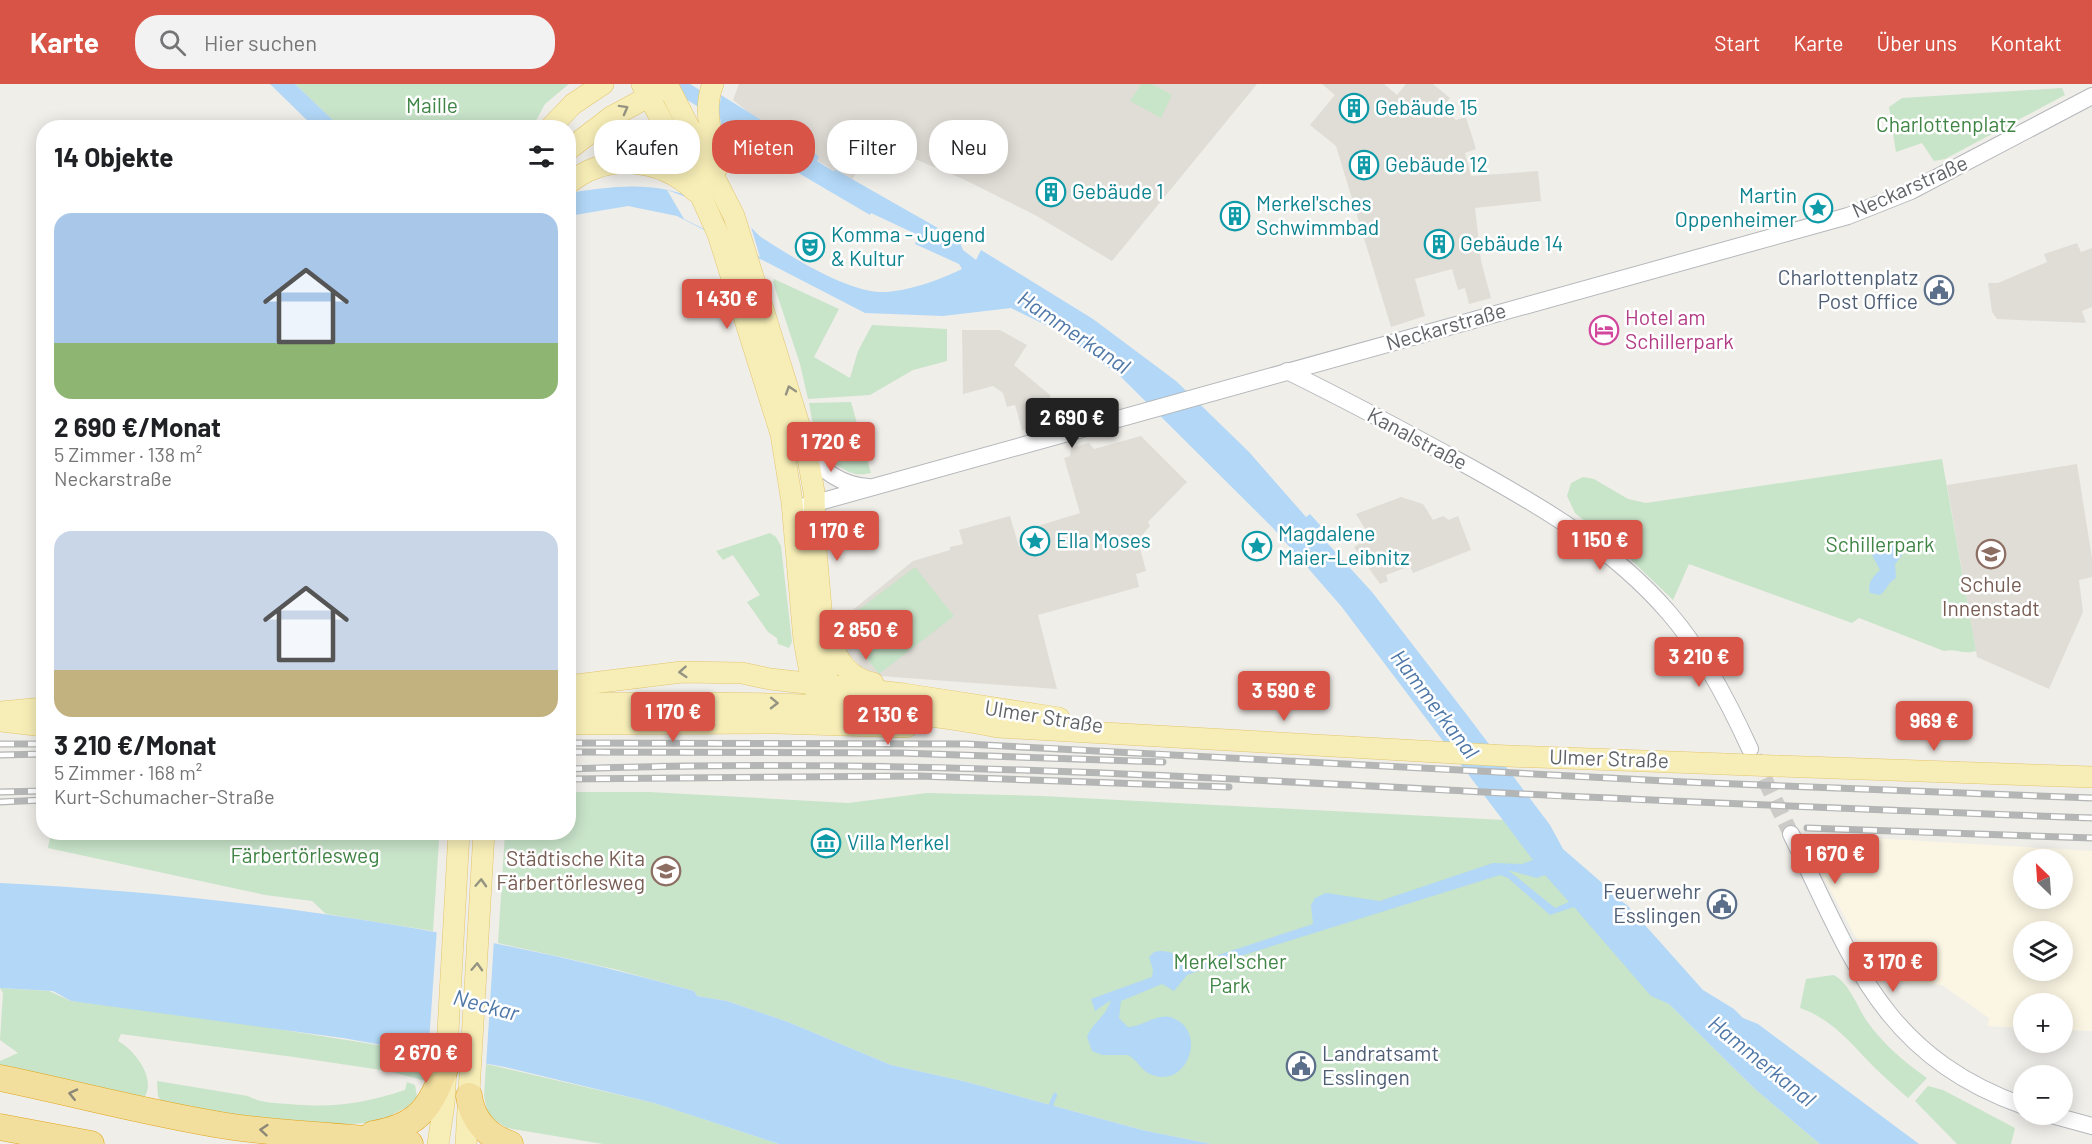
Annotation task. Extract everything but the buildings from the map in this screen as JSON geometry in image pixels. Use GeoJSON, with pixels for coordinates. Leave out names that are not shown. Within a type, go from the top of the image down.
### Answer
{"type":"FeatureCollection","features":[{"type":"Feature","properties":{"kind":"highway"},"geometry":{"type":"LineString","coordinates":[[356,1136],[402,1126],[437,1103],[446,1066]]}},
{"type":"Feature","properties":{"kind":"highway"},"geometry":{"type":"LineString","coordinates":[[0,1078],[222,1125],[356,1136],[410,1144]]}},
{"type":"Feature","properties":{"kind":"highway"},"geometry":{"type":"LineString","coordinates":[[470,1105],[487,1132],[510,1144]]}},
{"type":"Feature","properties":{"kind":"highway"},"geometry":{"type":"LineString","coordinates":[[0,1127],[91,1144]]}},
{"type":"Feature","properties":{"kind":"main road"},"geometry":{"type":"LineString","coordinates":[[557,120],[573,104],[603,84]]}},
{"type":"Feature","properties":{"kind":"main road"},"geometry":{"type":"LineString","coordinates":[[713,86],[708,103],[709,120],[724,194]]}},
{"type":"Feature","properties":{"kind":"main road"},"geometry":{"type":"LineString","coordinates":[[576,144],[611,117],[662,89]]}},
{"type":"Feature","properties":{"kind":"main road"},"geometry":{"type":"LineString","coordinates":[[662,89],[724,194],[734,216],[806,447],[815,503],[814,539],[823,623],[821,691]]}},
{"type":"Feature","properties":{"kind":"main road"},"geometry":{"type":"LineString","coordinates":[[662,89],[719,237],[781,434],[793,509],[804,640],[821,691]]}},
{"type":"Feature","properties":{"kind":"main road"},"geometry":{"type":"LineString","coordinates":[[576,179],[601,165],[637,163],[677,176],[704,202]]}},
{"type":"Feature","properties":{"kind":"main road"},"geometry":{"type":"LineString","coordinates":[[823,623],[833,650],[847,671],[860,680],[894,688],[904,694]]}},
{"type":"Feature","properties":{"kind":"main road"},"geometry":{"type":"LineString","coordinates":[[742,673],[774,672],[787,668],[796,662],[804,640]]}},
{"type":"Feature","properties":{"kind":"main road","name":"Ulmer Straße"},"geometry":{"type":"LineString","coordinates":[[576,685],[682,672],[742,673],[998,727],[1508,756],[2092,777]]}},
{"type":"Feature","properties":{"kind":"main road","name":"Ulmer Straße"},"geometry":{"type":"LineString","coordinates":[[576,704],[821,691],[904,694],[1100,724],[1127,734]]}},
{"type":"Feature","properties":{"kind":"main road"},"geometry":{"type":"LineString","coordinates":[[0,712],[36,709]]}},
{"type":"Feature","properties":{"kind":"main road"},"geometry":{"type":"LineString","coordinates":[[0,721],[36,725]]}},
{"type":"Feature","properties":{"kind":"main road"},"geometry":{"type":"LineString","coordinates":[[576,724],[778,723],[949,729],[998,727]]}},
{"type":"Feature","properties":{"kind":"main road"},"geometry":{"type":"LineString","coordinates":[[446,1066],[459,840]]}},
{"type":"Feature","properties":{"kind":"main road"},"geometry":{"type":"LineString","coordinates":[[466,1144],[484,840]]}},
{"type":"Feature","properties":{"kind":"main road"},"geometry":{"type":"LineString","coordinates":[[437,1103],[438,1144]]}},
{"type":"Feature","properties":{"kind":"street","name":"Neckarstraße"},"geometry":{"type":"LineString","coordinates":[[793,509],[1848,216],[1911,191],[2087,99]]}},
{"type":"Feature","properties":{"kind":"street","name":"Kanalstraße"},"geometry":{"type":"LineString","coordinates":[[1287,371],[1406,432],[1546,509],[1620,565],[1670,614],[1704,663],[1750,749]]}},
{"type":"Feature","properties":{"kind":"street"},"geometry":{"type":"LineString","coordinates":[[806,447],[818,464],[831,475],[848,483],[875,487]]}},
{"type":"Feature","properties":{"kind":"street"},"geometry":{"type":"LineString","coordinates":[[1791,834],[1848,951],[1869,988],[1893,1022],[1921,1049],[1942,1064],[1977,1085],[2013,1101]]}},
{"type":"Feature","properties":{"kind":"street"},"geometry":{"type":"LineString","coordinates":[[2073,1121],[2092,1126]]}},
{"type":"Feature","properties":{"kind":"shaded area"},"geometry":{"type":"Polygon","coordinates":[[[739,84],[1257,84],[1112,261],[1035,215],[951,174],[1008,174],[1008,120],[929,120],[929,165],[917,160],[917,120],[827,120],[827,166],[815,156],[815,120],[758,120],[733,100],[739,84]]]}},
{"type":"Feature","properties":{"kind":"shaded area"},"geometry":{"type":"Polygon","coordinates":[[[1322,84],[1384,84],[1397,95],[1406,84],[1433,84],[1450,98],[1443,107],[1456,120],[1466,117],[1476,149],[1465,153],[1471,176],[1538,171],[1541,201],[1475,208],[1481,261],[1491,298],[1469,304],[1465,288],[1458,290],[1452,269],[1415,279],[1425,316],[1391,327],[1336,146],[1310,125],[1335,95],[1322,84]]]}},
{"type":"Feature","properties":{"kind":"shaded area"},"geometry":{"type":"Polygon","coordinates":[[[842,174],[855,174],[852,180],[842,174]]]}},
{"type":"Feature","properties":{"kind":"shaded area"},"geometry":{"type":"Polygon","coordinates":[[[2077,243],[2081,252],[2092,248],[2092,307],[2082,311],[2086,323],[1997,319],[1992,312],[1988,283],[1998,283],[2047,262],[2044,254],[2077,243]]]}},
{"type":"Feature","properties":{"kind":"shaded area"},"geometry":{"type":"Polygon","coordinates":[[[962,330],[1000,330],[1027,345],[1014,365],[1050,395],[1054,421],[1022,430],[1015,405],[1007,407],[1003,393],[993,386],[963,394],[962,330]]]}},
{"type":"Feature","properties":{"kind":"shaded area"},"geometry":{"type":"Polygon","coordinates":[[[1141,436],[1187,482],[1148,522],[1150,526],[1138,540],[1146,571],[1136,574],[1139,587],[1038,615],[1057,689],[880,676],[865,671],[842,647],[833,626],[913,561],[963,544],[959,530],[1010,516],[1019,547],[1041,541],[1038,526],[1080,513],[1064,458],[1070,456],[1071,448],[1089,443],[1094,449],[1141,436]]]}},
{"type":"Feature","properties":{"kind":"shaded area"},"geometry":{"type":"Polygon","coordinates":[[[2077,464],[2092,558],[2092,577],[2079,580],[2083,612],[2049,689],[1977,657],[1947,485],[2077,464]]]}},
{"type":"Feature","properties":{"kind":"shaded area"},"geometry":{"type":"Polygon","coordinates":[[[1401,497],[1423,504],[1433,520],[1443,516],[1449,520],[1458,516],[1471,550],[1413,573],[1410,566],[1386,575],[1388,581],[1380,584],[1354,547],[1370,537],[1356,514],[1401,497]]]}},
{"type":"Feature","properties":{"kind":"shaded area"},"geometry":{"type":"Polygon","coordinates":[[[1801,834],[2058,849],[2013,849],[2013,909],[2073,909],[2073,850],[2092,851],[2092,1031],[2073,1030],[2073,993],[2013,993],[2013,1027],[1988,1026],[1989,1018],[1942,985],[1899,981],[1885,967],[1868,961],[1801,834]]]}},
{"type":"Feature","properties":{"kind":"green space","name":"Maille"},"geometry":{"type":"Polygon","coordinates":[[[295,84],[569,84],[545,104],[536,120],[333,120],[295,84]]]}},
{"type":"Feature","properties":{"kind":"green space"},"geometry":{"type":"Polygon","coordinates":[[[1141,84],[1152,84],[1172,95],[1161,118],[1130,101],[1141,84]]]}},
{"type":"Feature","properties":{"kind":"green space","name":"Charlottenplatz"},"geometry":{"type":"Polygon","coordinates":[[[2062,88],[2065,95],[1945,159],[1934,161],[1922,143],[1896,152],[1889,107],[1902,98],[2062,88]]]}},
{"type":"Feature","properties":{"kind":"green space"},"geometry":{"type":"Polygon","coordinates":[[[774,279],[839,309],[814,357],[850,378],[858,351],[872,325],[947,329],[947,361],[913,370],[870,395],[808,399],[800,364],[773,282],[774,279]]]}},
{"type":"Feature","properties":{"kind":"green space"},"geometry":{"type":"Polygon","coordinates":[[[851,402],[871,473],[851,473],[832,461],[825,455],[814,431],[809,403],[851,402]]]}},
{"type":"Feature","properties":{"kind":"green space","name":"Schillerpark"},"geometry":{"type":"Polygon","coordinates":[[[1942,459],[1976,651],[1972,652],[1944,651],[1859,618],[1852,623],[1689,564],[1673,600],[1625,554],[1575,513],[1567,496],[1571,483],[1583,477],[1594,479],[1628,499],[1646,503],[1942,459]]]}},
{"type":"Feature","properties":{"kind":"green space"},"geometry":{"type":"Polygon","coordinates":[[[770,533],[776,537],[781,546],[792,642],[789,648],[778,644],[777,638],[768,632],[747,602],[760,595],[733,555],[723,560],[716,551],[770,533]]]}},
{"type":"Feature","properties":{"kind":"green space"},"geometry":{"type":"Polygon","coordinates":[[[915,567],[954,616],[879,674],[840,624],[915,567]]]}},
{"type":"Feature","properties":{"kind":"green space","name":"Merkel'scher Park"},"geometry":{"type":"Polygon","coordinates":[[[576,792],[649,792],[848,803],[927,793],[1042,796],[1504,820],[1542,869],[1644,986],[1669,1004],[1755,1089],[1820,1144],[1211,1144],[1142,1130],[963,1081],[891,1065],[788,1022],[727,1001],[697,996],[694,991],[614,969],[498,943],[505,840],[576,840],[576,792]]]}},
{"type":"Feature","properties":{"kind":"green space","name":"Färbertörlesweg"},"geometry":{"type":"Polygon","coordinates":[[[50,840],[438,840],[433,931],[326,914],[312,901],[265,895],[48,848],[50,840]]]}},
{"type":"Feature","properties":{"kind":"green space"},"geometry":{"type":"Polygon","coordinates":[[[1833,975],[1843,982],[1879,1037],[1927,1078],[1908,1098],[1832,1026],[1800,1008],[1806,979],[1833,975]]]}},
{"type":"Feature","properties":{"kind":"green space"},"geometry":{"type":"Polygon","coordinates":[[[0,988],[49,991],[71,1001],[195,1016],[428,1053],[426,1081],[388,1071],[121,1034],[118,1041],[137,1058],[146,1074],[148,1082],[144,1098],[0,1071],[0,1061],[18,1053],[0,1040],[3,993],[0,988]]]}},
{"type":"Feature","properties":{"kind":"green space"},"geometry":{"type":"Polygon","coordinates":[[[486,1064],[654,1103],[779,1144],[603,1144],[507,1128],[493,1119],[487,1110],[484,1096],[486,1064]]]}},
{"type":"Feature","properties":{"kind":"green space"},"geometry":{"type":"Polygon","coordinates":[[[157,1081],[248,1096],[268,1102],[305,1105],[348,1104],[375,1099],[405,1090],[407,1082],[415,1085],[417,1097],[407,1107],[393,1114],[394,1119],[336,1125],[307,1124],[249,1118],[162,1103],[158,1096],[157,1081]]]}},
{"type":"Feature","properties":{"kind":"green space"},"geometry":{"type":"Polygon","coordinates":[[[1928,1086],[1943,1090],[2015,1128],[2011,1144],[1957,1144],[1915,1101],[1928,1086]]]}},
{"type":"Feature","properties":{"kind":"water"},"geometry":{"type":"Polygon","coordinates":[[[270,84],[295,84],[333,120],[307,120],[270,84]]]}},
{"type":"Feature","properties":{"kind":"water"},"geometry":{"type":"Polygon","coordinates":[[[721,95],[761,120],[720,120],[721,95]]]}},
{"type":"Feature","properties":{"kind":"water","name":"Hammerkanal"},"geometry":{"type":"Polygon","coordinates":[[[815,154],[819,157],[817,161],[827,167],[827,174],[843,174],[959,240],[963,250],[976,260],[981,250],[1093,319],[1176,381],[1249,452],[1306,517],[1310,514],[1320,525],[1318,533],[1372,592],[1550,825],[1563,849],[1601,882],[1610,893],[1627,905],[1703,990],[1734,1009],[1743,1018],[1758,1024],[1919,1144],[1820,1144],[1755,1089],[1669,1004],[1651,996],[1574,907],[1550,915],[1508,878],[1500,875],[1234,958],[1187,975],[1174,991],[1162,984],[1121,1001],[1119,1018],[1128,1027],[1161,1017],[1173,1018],[1184,1025],[1191,1046],[1189,1057],[1175,1074],[1164,1077],[1152,1075],[1128,1055],[1102,1055],[1092,1051],[1087,1037],[1111,1000],[1095,1011],[1091,999],[1152,977],[1153,970],[1149,957],[1154,952],[1161,951],[1203,960],[1313,924],[1311,905],[1315,898],[1326,893],[1380,901],[1493,863],[1522,864],[1533,860],[1341,606],[1273,528],[1118,374],[1054,329],[1011,308],[943,316],[865,313],[677,216],[628,206],[576,215],[576,192],[618,187],[643,187],[668,190],[688,196],[747,224],[762,237],[805,264],[835,279],[865,290],[889,292],[910,288],[962,269],[959,264],[915,244],[918,235],[871,213],[870,215],[800,174],[815,174],[815,154]],[[1508,870],[1555,908],[1569,902],[1545,875],[1537,878],[1508,870]]]}},
{"type":"Feature","properties":{"kind":"water"},"geometry":{"type":"Polygon","coordinates":[[[1883,543],[1897,546],[1903,554],[1895,564],[1896,578],[1880,595],[1870,593],[1869,586],[1873,577],[1880,570],[1872,555],[1878,545],[1883,543]]]}},
{"type":"Feature","properties":{"kind":"water","name":"Neckar"},"geometry":{"type":"Polygon","coordinates":[[[0,883],[175,896],[263,906],[437,932],[523,949],[694,991],[697,996],[727,1001],[788,1022],[891,1065],[963,1081],[1142,1130],[1211,1144],[779,1144],[654,1103],[505,1067],[343,1038],[71,1001],[53,991],[0,988],[0,883]]]}},
{"type":"Feature","properties":{"kind":"pier"},"geometry":{"type":"Polygon","coordinates":[[[667,190],[721,210],[747,224],[751,227],[760,257],[684,219],[667,190]]]}},
{"type":"Feature","properties":{"kind":"pier"},"geometry":{"type":"Polygon","coordinates":[[[437,928],[494,939],[486,1067],[428,1056],[437,928]]]}},
{"type":"Feature","properties":{"kind":"waterway"},"geometry":{"type":"LineString","coordinates":[[676,84],[714,108]]}},
{"type":"Feature","properties":{"kind":"waterway"},"geometry":{"type":"LineString","coordinates":[[1048,1112],[1055,1095]]}},
{"type":"Feature","properties":{"kind":"tunnel"},"geometry":{"type":"LineString","coordinates":[[1754,757],[1791,834]]}},
{"type":"Feature","properties":{"kind":"railway"},"geometry":{"type":"LineString","coordinates":[[576,743],[966,744],[1685,782],[2092,798]]}},
{"type":"Feature","properties":{"kind":"railway"},"geometry":{"type":"LineString","coordinates":[[0,744],[36,744]]}},
{"type":"Feature","properties":{"kind":"railway"},"geometry":{"type":"LineString","coordinates":[[576,752],[901,753],[1163,762]]}},
{"type":"Feature","properties":{"kind":"railway"},"geometry":{"type":"LineString","coordinates":[[0,755],[36,754]]}},
{"type":"Feature","properties":{"kind":"railway"},"geometry":{"type":"LineString","coordinates":[[576,769],[793,766],[1017,770],[2092,818]]}},
{"type":"Feature","properties":{"kind":"railway"},"geometry":{"type":"LineString","coordinates":[[576,779],[918,776],[1229,787]]}},
{"type":"Feature","properties":{"kind":"railway"},"geometry":{"type":"LineString","coordinates":[[0,792],[36,791]]}},
{"type":"Feature","properties":{"kind":"railway"},"geometry":{"type":"LineString","coordinates":[[0,802],[36,800]]}},
{"type":"Feature","properties":{"kind":"railway"},"geometry":{"type":"LineString","coordinates":[[1807,828],[2092,838]]}},
{"type":"Feature","properties":{"kind":"place","name":"Gebäude 15"},"geometry":{"type":"Point","coordinates":[1354,108]}},
{"type":"Feature","properties":{"kind":"place","name":"Gebäude 12"},"geometry":{"type":"Point","coordinates":[1364,165]}},
{"type":"Feature","properties":{"kind":"place","name":"Gebäude 1"},"geometry":{"type":"Point","coordinates":[1051,192]}},
{"type":"Feature","properties":{"kind":"place","name":"Martin Oppenheimer"},"geometry":{"type":"Point","coordinates":[1818,208]}},
{"type":"Feature","properties":{"kind":"place","name":"Merkel'sches Schwimmbad"},"geometry":{"type":"Point","coordinates":[1235,216]}},
{"type":"Feature","properties":{"kind":"place","name":"Gebäude 14"},"geometry":{"type":"Point","coordinates":[1439,244]}},
{"type":"Feature","properties":{"kind":"place","name":"Komma - Jugend & Kultur"},"geometry":{"type":"Point","coordinates":[810,247]}},
{"type":"Feature","properties":{"kind":"place","name":"Charlottenplatz Post Office"},"geometry":{"type":"Point","coordinates":[1939,290]}},
{"type":"Feature","properties":{"kind":"place","name":"Hotel am Schillerpark"},"geometry":{"type":"Point","coordinates":[1604,330]}},
{"type":"Feature","properties":{"kind":"place","name":"Ella Moses"},"geometry":{"type":"Point","coordinates":[1035,541]}},
{"type":"Feature","properties":{"kind":"place","name":"Magdalene Maier-Leibnitz"},"geometry":{"type":"Point","coordinates":[1257,546]}},
{"type":"Feature","properties":{"kind":"place","name":"Schule Innenstadt"},"geometry":{"type":"Point","coordinates":[1991,554]}},
{"type":"Feature","properties":{"kind":"place","name":"Villa Merkel"},"geometry":{"type":"Point","coordinates":[826,843]}},
{"type":"Feature","properties":{"kind":"place","name":"Städtische Kita Färbertörlesweg"},"geometry":{"type":"Point","coordinates":[666,871]}},
{"type":"Feature","properties":{"kind":"place","name":"Feuerwehr Esslingen"},"geometry":{"type":"Point","coordinates":[1722,904]}},
{"type":"Feature","properties":{"kind":"place","name":"Landratsamt Esslingen"},"geometry":{"type":"Point","coordinates":[1301,1066]}}]}
